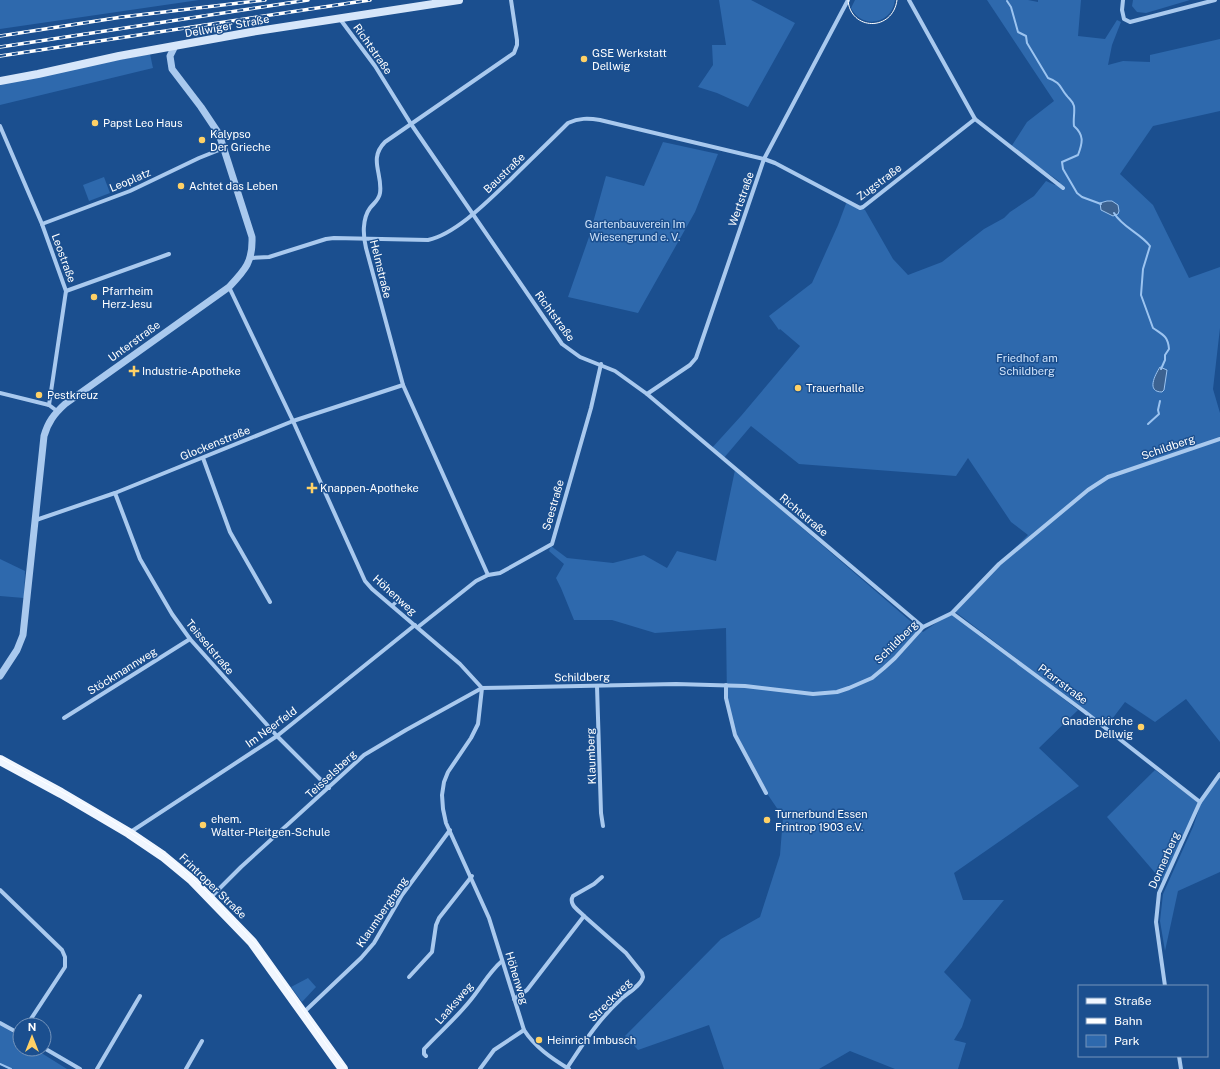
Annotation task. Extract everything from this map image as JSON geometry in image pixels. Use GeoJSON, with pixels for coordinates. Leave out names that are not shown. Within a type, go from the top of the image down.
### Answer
{"type":"FeatureCollection","features":[{"type":"Feature","properties":{"kind":"main road","name":"Dellwiger Straße"},"geometry":{"type":"LineString","coordinates":[[0,81],[119,56],[251,32],[459,0]]}},
{"type":"Feature","properties":{"kind":"main road","name":"Frintroper Straße"},"geometry":{"type":"LineString","coordinates":[[0,760],[68,797],[129,833],[175,865],[210,898],[252,942],[343,1069]]}},
{"type":"Feature","properties":{"kind":"street","name":"Helmstraße"},"geometry":{"type":"LineString","coordinates":[[488,575],[403,384],[364,239],[365,221],[368,210],[379,199],[380,193],[377,162],[379,148],[385,142],[514,53],[517,45],[511,0]]}},
{"type":"Feature","properties":{"kind":"street","name":"Wertstraße"},"geometry":{"type":"LineString","coordinates":[[647,394],[690,365],[696,358],[764,159],[848,0]]}},
{"type":"Feature","properties":{"kind":"street"},"geometry":{"type":"LineString","coordinates":[[909,0],[975,119],[1063,188]]}},
{"type":"Feature","properties":{"kind":"street"},"geometry":{"type":"LineString","coordinates":[[1123,0],[1122,10],[1124,19],[1126,21],[1134,22],[1215,0]]}},
{"type":"Feature","properties":{"kind":"street","name":"Richtstraße"},"geometry":{"type":"LineString","coordinates":[[340,19],[375,66],[411,124],[562,344],[580,357],[601,364],[622,375],[647,394],[922,627]]}},
{"type":"Feature","properties":{"kind":"street","name":"Unterstraße"},"geometry":{"type":"LineString","coordinates":[[0,676],[17,650],[23,636],[44,436],[49,422],[57,411],[229,288],[244,271],[251,258],[253,250],[252,236],[224,148],[217,131],[172,69],[170,56],[175,46]]}},
{"type":"Feature","properties":{"kind":"street","name":"Baustraße"},"geometry":{"type":"LineString","coordinates":[[251,258],[269,258],[326,240],[434,239],[474,214],[568,124],[576,119],[588,118],[600,120],[764,159]]}},
{"type":"Feature","properties":{"kind":"street","name":"Zugstraße"},"geometry":{"type":"LineString","coordinates":[[764,159],[775,163],[862,208],[975,119]]}},
{"type":"Feature","properties":{"kind":"street","name":"Leostraße"},"geometry":{"type":"LineString","coordinates":[[0,126],[42,224],[66,291],[49,405]]}},
{"type":"Feature","properties":{"kind":"street","name":"Leoplatz"},"geometry":{"type":"LineString","coordinates":[[42,224],[130,191],[199,158],[224,148]]}},
{"type":"Feature","properties":{"kind":"street"},"geometry":{"type":"LineString","coordinates":[[66,291],[169,254]]}},
{"type":"Feature","properties":{"kind":"street","name":"Höhenweg"},"geometry":{"type":"LineString","coordinates":[[229,288],[293,421],[365,581],[372,589],[460,664],[482,688],[478,724],[473,735],[448,772],[442,789],[443,809],[450,830],[490,918],[524,1030],[529,1038],[542,1051],[568,1068]]}},
{"type":"Feature","properties":{"kind":"street","name":"Seestraße"},"geometry":{"type":"LineString","coordinates":[[417,626],[458,593],[476,581],[488,575],[500,573],[552,544],[588,421],[601,364]]}},
{"type":"Feature","properties":{"kind":"street","name":"Glockenstraße"},"geometry":{"type":"LineString","coordinates":[[36,520],[115,493],[293,421],[403,384]]}},
{"type":"Feature","properties":{"kind":"street"},"geometry":{"type":"LineString","coordinates":[[0,393],[49,405],[57,411]]}},
{"type":"Feature","properties":{"kind":"street","name":"Schildberg"},"geometry":{"type":"LineString","coordinates":[[482,688],[676,684],[745,686],[813,694],[823,694],[843,690],[861,683],[884,668],[895,658],[922,627],[952,613],[999,564],[1088,490],[1108,478],[1220,439]]}},
{"type":"Feature","properties":{"kind":"street"},"geometry":{"type":"LineString","coordinates":[[202,458],[230,532],[270,602]]}},
{"type":"Feature","properties":{"kind":"street","name":"Teisselstraße"},"geometry":{"type":"LineString","coordinates":[[115,493],[140,559],[172,614],[190,639],[277,736],[329,788]]}},
{"type":"Feature","properties":{"kind":"street"},"geometry":{"type":"LineString","coordinates":[[392,606],[397,601]]}},
{"type":"Feature","properties":{"kind":"street","name":"Pfarrstraße"},"geometry":{"type":"LineString","coordinates":[[952,613],[1085,712],[1200,802]]}},
{"type":"Feature","properties":{"kind":"street","name":"Im Neerfeld"},"geometry":{"type":"LineString","coordinates":[[129,833],[277,736],[417,626]]}},
{"type":"Feature","properties":{"kind":"street","name":"Stöckmannweg"},"geometry":{"type":"LineString","coordinates":[[64,718],[190,639]]}},
{"type":"Feature","properties":{"kind":"street","name":"Klaumberg"},"geometry":{"type":"LineString","coordinates":[[597,686],[601,813],[603,826]]}},
{"type":"Feature","properties":{"kind":"street"},"geometry":{"type":"LineString","coordinates":[[726,686],[726,698],[735,735],[766,793]]}},
{"type":"Feature","properties":{"kind":"street","name":"Teisselsberg"},"geometry":{"type":"LineString","coordinates":[[210,898],[241,867],[364,755],[482,688]]}},
{"type":"Feature","properties":{"kind":"street","name":"Donnerberg"},"geometry":{"type":"LineString","coordinates":[[1165,985],[1156,922],[1158,893],[1200,802],[1220,774]]}},
{"type":"Feature","properties":{"kind":"street","name":"Klaumberghang"},"geometry":{"type":"LineString","coordinates":[[302,1013],[371,947],[381,934],[402,895],[450,830]]}},
{"type":"Feature","properties":{"kind":"street"},"geometry":{"type":"LineString","coordinates":[[409,976],[432,952],[436,925],[439,918],[472,876]]}},
{"type":"Feature","properties":{"kind":"street","name":"Streckweg"},"geometry":{"type":"LineString","coordinates":[[568,1068],[603,1016],[620,999],[641,982],[643,977],[642,973],[626,953],[574,906],[572,898],[577,893],[594,884],[602,877]]}},
{"type":"Feature","properties":{"kind":"street"},"geometry":{"type":"LineString","coordinates":[[0,890],[62,950],[65,957],[65,967],[32,1017]]}},
{"type":"Feature","properties":{"kind":"street"},"geometry":{"type":"LineString","coordinates":[[514,999],[527,990],[584,916]]}},
{"type":"Feature","properties":{"kind":"street","name":"Laaksweg"},"geometry":{"type":"LineString","coordinates":[[426,1056],[423,1052],[424,1049],[462,1010],[474,996],[489,973],[502,961]]}},
{"type":"Feature","properties":{"kind":"street"},"geometry":{"type":"LineString","coordinates":[[97,1069],[140,996]]}},
{"type":"Feature","properties":{"kind":"street"},"geometry":{"type":"LineString","coordinates":[[0,1023],[12,1030]]}},
{"type":"Feature","properties":{"kind":"street"},"geometry":{"type":"LineString","coordinates":[[480,1069],[482,1064],[494,1050],[524,1030]]}},
{"type":"Feature","properties":{"kind":"street"},"geometry":{"type":"LineString","coordinates":[[186,1069],[202,1041]]}},
{"type":"Feature","properties":{"kind":"street"},"geometry":{"type":"LineString","coordinates":[[52,1053],[80,1069]]}},
{"type":"Feature","properties":{"kind":"street"},"geometry":{"type":"LineString","coordinates":[[1179,1057],[1181,1069]]}},
{"type":"Feature","properties":{"kind":"green space"},"geometry":{"type":"Polygon","coordinates":[[[0,0],[199,0],[0,29],[0,0]]]}},
{"type":"Feature","properties":{"kind":"green space"},"geometry":{"type":"Polygon","coordinates":[[[719,0],[751,0],[795,23],[748,107],[717,93],[698,87],[713,65],[712,45],[726,45],[719,0]]]}},
{"type":"Feature","properties":{"kind":"green space"},"geometry":{"type":"Polygon","coordinates":[[[855,0],[895,0],[893,8],[883,19],[869,21],[856,15],[851,8],[855,0]]]}},
{"type":"Feature","properties":{"kind":"green space","name":"Friedhof am Schildberg"},"geometry":{"type":"Polygon","coordinates":[[[987,0],[1028,0],[1038,2],[1038,0],[1081,0],[1078,36],[1105,39],[1117,20],[1121,22],[1112,45],[1108,65],[1123,61],[1150,62],[1150,55],[1220,39],[1220,111],[1153,126],[1120,174],[1153,205],[1189,278],[1220,267],[1220,328],[1213,389],[1220,413],[1220,742],[1186,699],[1155,722],[1125,702],[1106,727],[953,610],[1028,535],[1011,522],[968,458],[956,476],[799,464],[751,426],[723,459],[711,449],[800,346],[780,329],[779,330],[769,316],[812,283],[847,201],[865,210],[893,259],[908,275],[942,262],[984,229],[1004,218],[1010,212],[1034,196],[1046,181],[1055,185],[1060,182],[1011,147],[1027,122],[1054,101],[987,0]]]}},
{"type":"Feature","properties":{"kind":"green space"},"geometry":{"type":"Polygon","coordinates":[[[1133,0],[1190,0],[1146,13],[1137,12],[1132,6],[1133,0]]]}},
{"type":"Feature","properties":{"kind":"green space"},"geometry":{"type":"Polygon","coordinates":[[[150,54],[153,68],[0,105],[0,83],[150,54]]]}},
{"type":"Feature","properties":{"kind":"green space","name":"Gartenbauverein Im Wiesengrund e. V."},"geometry":{"type":"Polygon","coordinates":[[[663,142],[718,154],[695,212],[638,313],[568,297],[589,237],[606,176],[644,186],[663,142]]]}},
{"type":"Feature","properties":{"kind":"green space"},"geometry":{"type":"Polygon","coordinates":[[[104,177],[110,193],[89,201],[83,185],[104,177]]]}},
{"type":"Feature","properties":{"kind":"green space"},"geometry":{"type":"Polygon","coordinates":[[[735,470],[923,632],[952,612],[1078,710],[1039,748],[1079,786],[954,873],[963,900],[1004,900],[944,972],[971,1000],[962,1027],[954,1040],[966,1043],[958,1069],[895,1069],[850,1051],[819,1069],[724,1069],[709,1025],[638,1050],[625,1036],[721,939],[760,917],[780,855],[783,817],[768,795],[734,733],[727,699],[726,628],[655,633],[612,620],[574,620],[556,578],[564,564],[549,551],[551,546],[567,558],[613,563],[644,555],[667,568],[677,551],[716,561],[735,470]]]}},
{"type":"Feature","properties":{"kind":"green space"},"geometry":{"type":"Polygon","coordinates":[[[0,559],[25,571],[24,598],[0,596],[0,559]]]}},
{"type":"Feature","properties":{"kind":"green space"},"geometry":{"type":"Polygon","coordinates":[[[1155,770],[1199,803],[1163,882],[1107,817],[1155,770]]]}},
{"type":"Feature","properties":{"kind":"green space"},"geometry":{"type":"Polygon","coordinates":[[[1220,777],[1220,872],[1178,891],[1165,951],[1160,921],[1163,894],[1193,827],[1201,803],[1220,777]]]}},
{"type":"Feature","properties":{"kind":"green space"},"geometry":{"type":"Polygon","coordinates":[[[308,978],[316,987],[302,1002],[291,987],[308,978]]]}},
{"type":"Feature","properties":{"kind":"green space"},"geometry":{"type":"Polygon","coordinates":[[[0,1025],[12,1032],[12,1057],[48,1057],[67,1069],[9,1069],[0,1065],[0,1025]]]}},
{"type":"Feature","properties":{"kind":"shaded area"},"geometry":{"type":"Polygon","coordinates":[[[1112,201],[1118,205],[1118,214],[1113,216],[1101,210],[1100,203],[1112,201]]]}},
{"type":"Feature","properties":{"kind":"shaded area"},"geometry":{"type":"Polygon","coordinates":[[[1160,367],[1167,370],[1164,390],[1162,392],[1154,389],[1153,386],[1154,378],[1160,367]]]}},
{"type":"Feature","properties":{"kind":"waterway"},"geometry":{"type":"LineString","coordinates":[[1007,1],[1011,7],[1018,32],[1026,36],[1027,43],[1048,78],[1058,84],[1072,101],[1074,106],[1074,126],[1080,132],[1082,142],[1078,155],[1062,162],[1063,169],[1077,193],[1082,197],[1101,204]]}},
{"type":"Feature","properties":{"kind":"waterway"},"geometry":{"type":"LineString","coordinates":[[1114,213],[1117,218],[1146,241],[1150,246],[1143,269],[1141,295],[1153,328],[1162,334],[1167,341],[1169,349],[1165,355],[1165,360],[1161,369]]}},
{"type":"Feature","properties":{"kind":"waterway"},"geometry":{"type":"LineString","coordinates":[[1148,424],[1159,414],[1158,410],[1160,401]]}},
{"type":"Feature","properties":{"kind":"waterway"},"geometry":{"type":"LineString","coordinates":[[0,1064],[11,1069]]}},
{"type":"Feature","properties":{"kind":"tram line"},"geometry":{"type":"LineString","coordinates":[[848,0],[851,10],[856,18],[863,22],[872,24],[888,18],[894,10],[897,0]]}},
{"type":"Feature","properties":{"kind":"tram line"},"geometry":{"type":"LineString","coordinates":[[0,758],[93,809],[155,848],[174,862],[205,890],[259,947],[327,1045],[346,1069]]}},
{"type":"Feature","properties":{"kind":"railway"},"geometry":{"type":"LineString","coordinates":[[0,36],[122,17],[265,0]]}},
{"type":"Feature","properties":{"kind":"railway"},"geometry":{"type":"LineString","coordinates":[[0,47],[308,0]]}},
{"type":"Feature","properties":{"kind":"railway"},"geometry":{"type":"LineString","coordinates":[[0,56],[370,0]]}},
{"type":"Feature","properties":{"kind":"place","name":"GSE Werkstatt Dellwig"},"geometry":{"type":"Point","coordinates":[584,59]}},
{"type":"Feature","properties":{"kind":"place","name":"Papst Leo Haus"},"geometry":{"type":"Point","coordinates":[95,123]}},
{"type":"Feature","properties":{"kind":"place","name":"Kalypso Der Grieche"},"geometry":{"type":"Point","coordinates":[202,140]}},
{"type":"Feature","properties":{"kind":"place","name":"Achtet das Leben"},"geometry":{"type":"Point","coordinates":[181,186]}},
{"type":"Feature","properties":{"kind":"place","name":"Pfarrheim Herz-Jesu"},"geometry":{"type":"Point","coordinates":[94,297]}},
{"type":"Feature","properties":{"kind":"place","name":"Industrie-Apotheke"},"geometry":{"type":"Point","coordinates":[134,371]}},
{"type":"Feature","properties":{"kind":"place","name":"Trauerhalle"},"geometry":{"type":"Point","coordinates":[798,388]}},
{"type":"Feature","properties":{"kind":"place","name":"Pestkreuz"},"geometry":{"type":"Point","coordinates":[39,395]}},
{"type":"Feature","properties":{"kind":"place","name":"Knappen-Apotheke"},"geometry":{"type":"Point","coordinates":[312,488]}},
{"type":"Feature","properties":{"kind":"place","name":"Gnadenkirche Dellwig"},"geometry":{"type":"Point","coordinates":[1141,727]}},
{"type":"Feature","properties":{"kind":"place","name":"Turnerbund Essen Frintrop 1903 e.V."},"geometry":{"type":"Point","coordinates":[767,820]}},
{"type":"Feature","properties":{"kind":"place","name":"ehem. Walter-Pleitgen-Schule"},"geometry":{"type":"Point","coordinates":[203,825]}},
{"type":"Feature","properties":{"kind":"place","name":"Heinrich Imbusch"},"geometry":{"type":"Point","coordinates":[539,1040]}}]}
